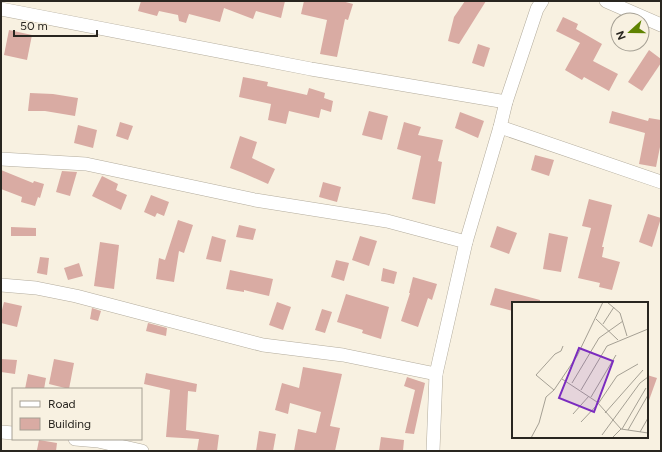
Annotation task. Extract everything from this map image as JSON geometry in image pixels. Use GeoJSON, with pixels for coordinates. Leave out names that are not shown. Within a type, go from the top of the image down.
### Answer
{"type":"FeatureCollection","features":[{"type":"Feature","properties":{"kind":"street"},"geometry":{"type":"LineString","coordinates":[[433,451],[436,374],[466,242],[506,102],[537,9],[542,1]]}},
{"type":"Feature","properties":{"kind":"street"},"geometry":{"type":"LineString","coordinates":[[606,1],[661,25]]}},
{"type":"Feature","properties":{"kind":"street"},"geometry":{"type":"LineString","coordinates":[[1,9],[311,69],[506,102]]}},
{"type":"Feature","properties":{"kind":"street"},"geometry":{"type":"LineString","coordinates":[[500,127],[661,182]]}},
{"type":"Feature","properties":{"kind":"street"},"geometry":{"type":"LineString","coordinates":[[1,159],[86,164],[255,200],[387,221],[466,242]]}},
{"type":"Feature","properties":{"kind":"street"},"geometry":{"type":"LineString","coordinates":[[1,285],[36,288],[76,296],[263,345],[343,355],[436,374]]}},
{"type":"Feature","properties":{"kind":"street"},"geometry":{"type":"LineString","coordinates":[[1,432],[12,433]]}},
{"type":"Feature","properties":{"kind":"street"},"geometry":{"type":"LineString","coordinates":[[86,440],[98,441],[142,451]]}},
{"type":"Feature","properties":{"kind":"building"},"geometry":{"type":"Polygon","coordinates":[[[141,1],[285,1],[281,18],[256,11],[253,19],[224,8],[220,22],[189,14],[186,23],[179,21],[178,15],[159,11],[157,16],[138,11],[141,1]]]}},
{"type":"Feature","properties":{"kind":"building"},"geometry":{"type":"Polygon","coordinates":[[[304,1],[342,1],[353,4],[348,20],[345,19],[337,57],[320,54],[327,20],[301,14],[304,1]]]}},
{"type":"Feature","properties":{"kind":"building"},"geometry":{"type":"Polygon","coordinates":[[[465,1],[486,1],[459,44],[448,41],[454,17],[465,1]]]}},
{"type":"Feature","properties":{"kind":"building"},"geometry":{"type":"Polygon","coordinates":[[[563,17],[578,24],[576,29],[602,44],[593,61],[618,74],[609,91],[584,77],[582,80],[565,70],[580,43],[556,31],[563,17]]]}},
{"type":"Feature","properties":{"kind":"building"},"geometry":{"type":"Polygon","coordinates":[[[9,30],[32,35],[27,60],[4,55],[9,30]]]}},
{"type":"Feature","properties":{"kind":"building"},"geometry":{"type":"Polygon","coordinates":[[[478,44],[490,48],[484,67],[472,63],[478,44]]]}},
{"type":"Feature","properties":{"kind":"building"},"geometry":{"type":"Polygon","coordinates":[[[650,51],[661,59],[661,63],[642,91],[628,82],[648,52],[650,51]]]}},
{"type":"Feature","properties":{"kind":"building"},"geometry":{"type":"Polygon","coordinates":[[[243,77],[268,82],[267,86],[307,95],[309,88],[325,93],[324,98],[333,101],[331,112],[321,109],[319,118],[289,111],[286,124],[268,120],[271,104],[239,97],[243,77]]]}},
{"type":"Feature","properties":{"kind":"building"},"geometry":{"type":"Polygon","coordinates":[[[30,93],[53,94],[78,98],[75,116],[45,111],[28,111],[30,93]]]}},
{"type":"Feature","properties":{"kind":"building"},"geometry":{"type":"Polygon","coordinates":[[[369,111],[388,116],[382,140],[362,135],[369,111]]]}},
{"type":"Feature","properties":{"kind":"building"},"geometry":{"type":"Polygon","coordinates":[[[612,111],[648,121],[649,118],[661,120],[661,142],[656,167],[639,164],[645,133],[609,123],[612,111]]]}},
{"type":"Feature","properties":{"kind":"building"},"geometry":{"type":"Polygon","coordinates":[[[460,112],[484,121],[478,138],[455,128],[460,112]]]}},
{"type":"Feature","properties":{"kind":"building"},"geometry":{"type":"Polygon","coordinates":[[[120,122],[133,126],[128,140],[116,136],[120,122]]]}},
{"type":"Feature","properties":{"kind":"building"},"geometry":{"type":"Polygon","coordinates":[[[404,122],[421,127],[418,135],[443,140],[438,161],[442,162],[435,204],[412,199],[421,156],[397,149],[404,122]]]}},
{"type":"Feature","properties":{"kind":"building"},"geometry":{"type":"Polygon","coordinates":[[[78,125],[97,130],[93,148],[74,143],[78,125]]]}},
{"type":"Feature","properties":{"kind":"building"},"geometry":{"type":"Polygon","coordinates":[[[240,136],[257,142],[252,158],[275,169],[268,184],[230,168],[240,136]]]}},
{"type":"Feature","properties":{"kind":"building"},"geometry":{"type":"Polygon","coordinates":[[[535,155],[554,160],[549,176],[531,170],[535,155]]]}},
{"type":"Feature","properties":{"kind":"building"},"geometry":{"type":"Polygon","coordinates":[[[1,170],[33,183],[34,181],[44,184],[40,198],[38,197],[35,206],[21,202],[22,197],[1,189],[1,170]]]}},
{"type":"Feature","properties":{"kind":"building"},"geometry":{"type":"Polygon","coordinates":[[[62,171],[77,172],[70,196],[56,192],[62,171]]]}},
{"type":"Feature","properties":{"kind":"building"},"geometry":{"type":"Polygon","coordinates":[[[102,176],[118,184],[116,190],[127,195],[121,210],[92,196],[102,176]]]}},
{"type":"Feature","properties":{"kind":"building"},"geometry":{"type":"Polygon","coordinates":[[[323,182],[341,187],[337,202],[319,197],[323,182]]]}},
{"type":"Feature","properties":{"kind":"building"},"geometry":{"type":"Polygon","coordinates":[[[151,195],[169,202],[164,216],[157,213],[155,217],[144,212],[151,195]]]}},
{"type":"Feature","properties":{"kind":"building"},"geometry":{"type":"Polygon","coordinates":[[[589,199],[612,205],[602,247],[604,247],[602,257],[620,262],[612,290],[599,287],[600,283],[578,278],[591,228],[582,226],[589,199]]]}},
{"type":"Feature","properties":{"kind":"building"},"geometry":{"type":"Polygon","coordinates":[[[648,214],[661,218],[652,247],[639,242],[648,214]]]}},
{"type":"Feature","properties":{"kind":"building"},"geometry":{"type":"Polygon","coordinates":[[[178,220],[193,225],[184,253],[179,251],[174,282],[156,279],[159,258],[165,260],[178,220]]]}},
{"type":"Feature","properties":{"kind":"building"},"geometry":{"type":"Polygon","coordinates":[[[239,225],[256,229],[253,240],[236,237],[239,225]]]}},
{"type":"Feature","properties":{"kind":"building"},"geometry":{"type":"Polygon","coordinates":[[[497,226],[517,233],[509,254],[490,247],[497,226]]]}},
{"type":"Feature","properties":{"kind":"building"},"geometry":{"type":"Polygon","coordinates":[[[11,227],[36,228],[36,236],[11,236],[11,227]]]}},
{"type":"Feature","properties":{"kind":"building"},"geometry":{"type":"Polygon","coordinates":[[[549,233],[568,237],[561,272],[543,269],[549,233]]]}},
{"type":"Feature","properties":{"kind":"building"},"geometry":{"type":"Polygon","coordinates":[[[212,236],[226,240],[221,262],[206,259],[212,236]]]}},
{"type":"Feature","properties":{"kind":"building"},"geometry":{"type":"Polygon","coordinates":[[[360,236],[377,241],[369,266],[352,260],[360,236]]]}},
{"type":"Feature","properties":{"kind":"building"},"geometry":{"type":"Polygon","coordinates":[[[100,242],[119,245],[114,289],[94,286],[100,242]]]}},
{"type":"Feature","properties":{"kind":"building"},"geometry":{"type":"Polygon","coordinates":[[[40,257],[49,258],[47,275],[37,273],[40,257]]]}},
{"type":"Feature","properties":{"kind":"building"},"geometry":{"type":"Polygon","coordinates":[[[336,260],[349,263],[344,281],[331,277],[336,260]]]}},
{"type":"Feature","properties":{"kind":"building"},"geometry":{"type":"Polygon","coordinates":[[[79,263],[83,276],[68,280],[64,268],[79,263]]]}},
{"type":"Feature","properties":{"kind":"building"},"geometry":{"type":"Polygon","coordinates":[[[383,268],[397,272],[394,284],[381,281],[383,268]]]}},
{"type":"Feature","properties":{"kind":"building"},"geometry":{"type":"Polygon","coordinates":[[[230,270],[273,279],[269,296],[244,290],[244,292],[226,289],[230,270]]]}},
{"type":"Feature","properties":{"kind":"building"},"geometry":{"type":"Polygon","coordinates":[[[413,277],[437,284],[432,300],[428,298],[418,327],[401,321],[410,293],[413,277]]]}},
{"type":"Feature","properties":{"kind":"building"},"geometry":{"type":"Polygon","coordinates":[[[495,288],[540,300],[540,302],[512,302],[512,311],[490,305],[495,288]]]}},
{"type":"Feature","properties":{"kind":"building"},"geometry":{"type":"Polygon","coordinates":[[[346,294],[389,307],[381,339],[362,333],[363,330],[337,322],[346,294]]]}},
{"type":"Feature","properties":{"kind":"building"},"geometry":{"type":"Polygon","coordinates":[[[4,302],[22,306],[17,327],[1,323],[1,314],[4,302]]]}},
{"type":"Feature","properties":{"kind":"building"},"geometry":{"type":"Polygon","coordinates":[[[277,302],[291,307],[283,330],[269,325],[277,302]]]}},
{"type":"Feature","properties":{"kind":"building"},"geometry":{"type":"Polygon","coordinates":[[[92,308],[101,311],[98,321],[90,319],[92,308]]]}},
{"type":"Feature","properties":{"kind":"building"},"geometry":{"type":"Polygon","coordinates":[[[322,309],[332,312],[325,333],[315,330],[322,309]]]}},
{"type":"Feature","properties":{"kind":"building"},"geometry":{"type":"Polygon","coordinates":[[[148,323],[167,328],[166,336],[146,331],[148,323]]]}},
{"type":"Feature","properties":{"kind":"building"},"geometry":{"type":"Polygon","coordinates":[[[1,359],[17,360],[15,374],[1,372],[1,359]]]}},
{"type":"Feature","properties":{"kind":"building"},"geometry":{"type":"Polygon","coordinates":[[[54,359],[74,363],[69,388],[49,384],[54,359]]]}},
{"type":"Feature","properties":{"kind":"building"},"geometry":{"type":"Polygon","coordinates":[[[303,367],[342,374],[330,426],[340,428],[335,451],[294,451],[298,429],[316,433],[321,412],[290,403],[288,414],[275,410],[282,383],[299,388],[303,367]]]}},
{"type":"Feature","properties":{"kind":"building"},"geometry":{"type":"Polygon","coordinates":[[[146,373],[197,384],[196,392],[188,391],[186,430],[219,435],[217,451],[197,451],[199,439],[166,437],[170,390],[144,384],[146,373]]]}},
{"type":"Feature","properties":{"kind":"building"},"geometry":{"type":"Polygon","coordinates":[[[28,374],[46,378],[44,388],[25,388],[28,374]]]}},
{"type":"Feature","properties":{"kind":"building"},"geometry":{"type":"Polygon","coordinates":[[[648,375],[657,378],[648,403],[648,375]]]}},
{"type":"Feature","properties":{"kind":"building"},"geometry":{"type":"Polygon","coordinates":[[[407,377],[425,383],[414,434],[405,433],[415,390],[404,386],[407,377]]]}},
{"type":"Feature","properties":{"kind":"building"},"geometry":{"type":"Polygon","coordinates":[[[259,431],[276,434],[273,451],[256,451],[259,431]]]}},
{"type":"Feature","properties":{"kind":"building"},"geometry":{"type":"Polygon","coordinates":[[[381,437],[404,440],[403,451],[379,451],[381,437]]]}},
{"type":"Feature","properties":{"kind":"building"},"geometry":{"type":"Polygon","coordinates":[[[39,440],[57,443],[56,451],[37,450],[39,440]]]}}]}
